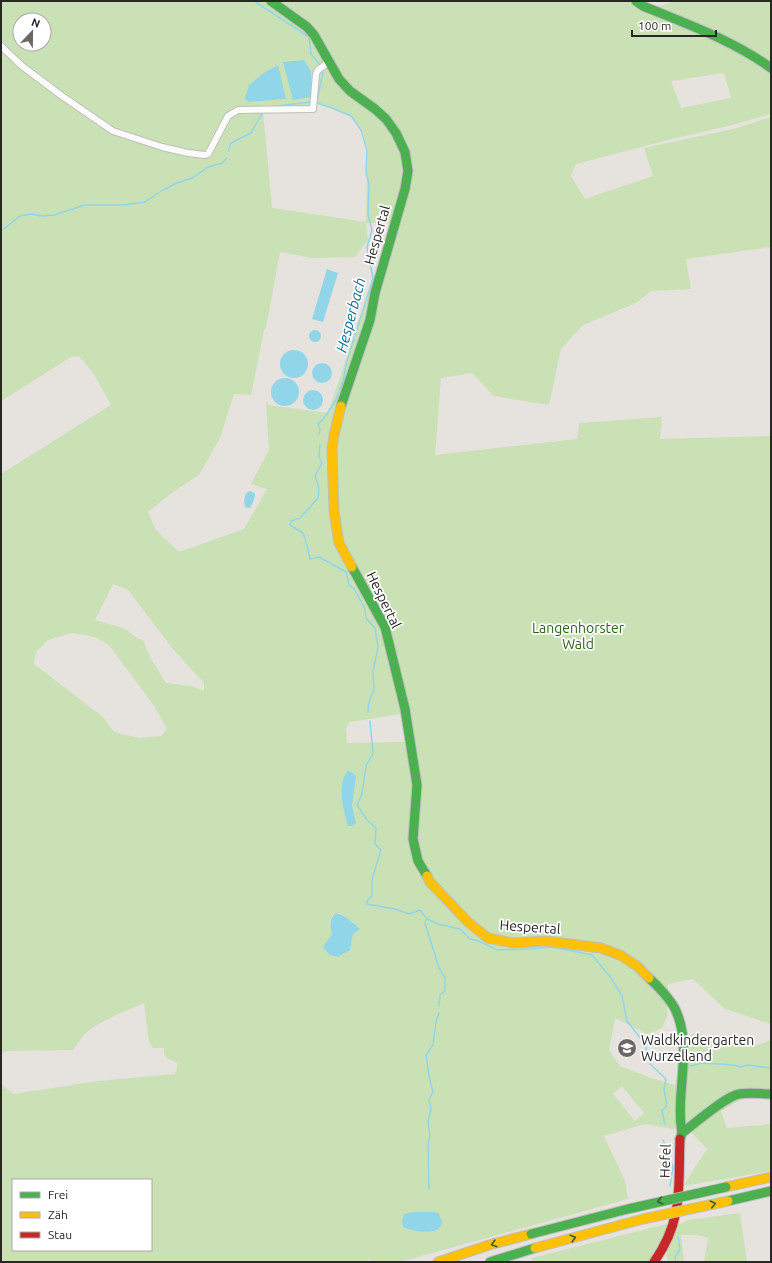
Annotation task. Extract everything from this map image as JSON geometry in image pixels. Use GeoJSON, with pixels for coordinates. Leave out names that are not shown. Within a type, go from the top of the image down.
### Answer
{"type":"FeatureCollection","features":[{"type":"Feature","properties":{"kind":"main road","name":"Hespertal"},"geometry":{"type":"LineString","coordinates":[[270,1],[307,27],[314,36],[339,79],[350,91],[375,109],[386,120],[396,133],[405,152],[408,171],[405,189],[375,293],[370,320],[339,412],[332,449],[334,511],[339,543],[385,627],[405,709],[417,785],[414,839],[418,861],[430,882],[468,922],[488,938],[513,943],[546,940],[601,948],[620,955],[637,966],[658,986],[676,1010],[682,1032],[683,1055],[680,1122],[682,1133]]}},
{"type":"Feature","properties":{"kind":"main road"},"geometry":{"type":"LineString","coordinates":[[636,1],[649,9],[730,42],[745,50],[771,68]]}},
{"type":"Feature","properties":{"kind":"main road","name":"Hefel"},"geometry":{"type":"LineString","coordinates":[[654,1262],[669,1238],[674,1223],[678,1191],[680,1139],[682,1133],[729,1098],[738,1094],[771,1094]]}},
{"type":"Feature","properties":{"kind":"main road"},"geometry":{"type":"LineString","coordinates":[[438,1262],[489,1245],[583,1219],[771,1177]]}},
{"type":"Feature","properties":{"kind":"main road"},"geometry":{"type":"LineString","coordinates":[[490,1262],[535,1248],[643,1219],[771,1191]]}},
{"type":"Feature","properties":{"kind":"street"},"geometry":{"type":"LineString","coordinates":[[1,46],[22,66],[113,131],[162,147],[205,155],[208,154],[228,116],[238,110],[313,109],[316,74],[318,70],[329,62]]}},
{"type":"Feature","properties":{"kind":"green space","name":"Langenhorster Wald"},"geometry":{"type":"Polygon","coordinates":[[[1,1],[629,1],[645,12],[707,34],[771,70],[771,114],[576,164],[571,176],[585,199],[653,176],[644,148],[733,129],[771,117],[771,247],[686,259],[691,289],[651,291],[636,303],[583,325],[561,349],[549,405],[494,396],[472,373],[441,378],[435,455],[577,439],[579,423],[662,417],[660,439],[771,436],[771,1024],[725,1009],[693,979],[668,984],[667,1017],[662,1028],[647,1034],[615,1018],[609,1050],[620,1066],[651,1078],[675,1085],[691,1034],[754,1046],[771,1040],[771,1098],[747,1096],[721,1111],[727,1128],[771,1124],[771,1171],[683,1186],[707,1149],[691,1132],[645,1124],[604,1136],[625,1181],[628,1199],[400,1262],[372,1262],[368,1258],[369,1262],[1,1262],[1,1084],[14,1094],[98,1081],[175,1074],[178,1063],[167,1058],[164,1054],[164,1048],[153,1048],[149,1042],[144,1003],[92,1028],[83,1036],[73,1050],[6,1051],[1,1054],[1,474],[111,405],[94,374],[79,356],[71,357],[1,401],[1,1]],[[724,73],[671,81],[681,108],[731,98],[724,73]],[[314,102],[313,108],[263,111],[272,208],[366,222],[368,150],[362,129],[351,116],[332,107],[314,102]],[[386,123],[406,153],[405,174],[392,223],[366,223],[368,240],[355,257],[312,258],[280,252],[266,328],[264,330],[251,395],[234,394],[220,438],[199,475],[173,492],[148,512],[156,530],[179,552],[244,529],[267,489],[251,484],[269,450],[266,401],[269,405],[328,413],[381,255],[404,194],[407,152],[386,123]],[[113,584],[95,620],[124,628],[138,639],[143,640],[151,659],[166,683],[192,686],[204,691],[204,683],[173,649],[128,590],[113,584]],[[71,633],[48,640],[36,652],[34,664],[103,717],[114,732],[139,738],[161,736],[167,729],[155,707],[109,645],[91,636],[71,633]],[[401,714],[350,722],[346,727],[347,743],[405,742],[401,714]],[[339,913],[333,914],[330,922],[332,934],[323,947],[350,950],[354,923],[339,913]],[[622,1086],[613,1094],[635,1121],[644,1113],[622,1086]]]}},
{"type":"Feature","properties":{"kind":"green space"},"geometry":{"type":"Polygon","coordinates":[[[677,1],[771,1],[771,67],[656,7],[677,1]]]}},
{"type":"Feature","properties":{"kind":"green space"},"geometry":{"type":"Polygon","coordinates":[[[740,1213],[747,1262],[704,1262],[708,1238],[697,1235],[681,1235],[684,1262],[669,1262],[666,1256],[676,1226],[688,1220],[740,1213]]]}},
{"type":"Feature","properties":{"kind":"green space"},"geometry":{"type":"Polygon","coordinates":[[[671,1223],[654,1262],[533,1262],[532,1258],[671,1223]]]}},
{"type":"Feature","properties":{"kind":"water"},"geometry":{"type":"Polygon","coordinates":[[[304,60],[311,71],[311,97],[293,100],[283,62],[304,60]]]}},
{"type":"Feature","properties":{"kind":"water"},"geometry":{"type":"Polygon","coordinates":[[[278,65],[286,99],[248,102],[245,98],[249,85],[265,72],[278,65]]]}},
{"type":"Feature","properties":{"kind":"water"},"geometry":{"type":"Polygon","coordinates":[[[327,269],[338,273],[323,322],[312,319],[327,269]]]}},
{"type":"Feature","properties":{"kind":"water"},"geometry":{"type":"Polygon","coordinates":[[[313,330],[317,330],[321,336],[317,342],[313,342],[309,338],[309,334],[313,330]]]}},
{"type":"Feature","properties":{"kind":"water"},"geometry":{"type":"Polygon","coordinates":[[[294,350],[304,354],[308,364],[304,374],[294,378],[284,374],[280,364],[284,354],[294,350]]]}},
{"type":"Feature","properties":{"kind":"water"},"geometry":{"type":"Polygon","coordinates":[[[322,363],[329,366],[332,373],[329,380],[322,383],[315,380],[312,373],[315,366],[322,363]]]}},
{"type":"Feature","properties":{"kind":"water"},"geometry":{"type":"Polygon","coordinates":[[[285,378],[295,382],[299,392],[295,402],[285,406],[275,402],[271,392],[275,382],[285,378]]]}},
{"type":"Feature","properties":{"kind":"water"},"geometry":{"type":"Polygon","coordinates":[[[313,390],[320,393],[323,400],[320,407],[313,410],[306,407],[303,400],[306,393],[313,390]]]}},
{"type":"Feature","properties":{"kind":"water"},"geometry":{"type":"Polygon","coordinates":[[[249,491],[255,493],[254,500],[250,508],[245,507],[244,503],[244,498],[249,491]]]}},
{"type":"Feature","properties":{"kind":"water"},"geometry":{"type":"Polygon","coordinates":[[[348,771],[353,773],[356,777],[352,806],[356,823],[352,826],[348,826],[342,798],[342,783],[344,776],[348,771]]]}},
{"type":"Feature","properties":{"kind":"water"},"geometry":{"type":"Polygon","coordinates":[[[336,913],[346,917],[360,929],[353,934],[350,950],[338,957],[330,955],[323,947],[332,934],[331,922],[332,917],[336,913]]]}},
{"type":"Feature","properties":{"kind":"water"},"geometry":{"type":"Polygon","coordinates":[[[413,1212],[439,1213],[442,1222],[440,1228],[427,1232],[411,1230],[403,1227],[402,1220],[404,1214],[413,1212]]]}},
{"type":"Feature","properties":{"kind":"waterway","name":"Hesperbach"},"geometry":{"type":"LineString","coordinates":[[254,1],[309,37],[311,54],[320,65]]}},
{"type":"Feature","properties":{"kind":"waterway"},"geometry":{"type":"LineString","coordinates":[[316,103],[323,74],[322,70]]}},
{"type":"Feature","properties":{"kind":"waterway"},"geometry":{"type":"LineString","coordinates":[[269,107],[311,102]]}},
{"type":"Feature","properties":{"kind":"waterway","name":"Hesperbach"},"geometry":{"type":"LineString","coordinates":[[317,103],[351,116],[361,130],[367,150],[366,173],[369,184],[368,214],[372,230],[367,247],[373,278],[347,361],[343,381],[336,400],[318,424],[320,430],[319,434]]}},
{"type":"Feature","properties":{"kind":"waterway"},"geometry":{"type":"LineString","coordinates":[[228,151],[231,143],[251,133],[263,112]]}},
{"type":"Feature","properties":{"kind":"waterway"},"geometry":{"type":"LineString","coordinates":[[1,231],[20,216],[31,214],[42,216],[54,215],[85,205],[123,205],[145,202],[163,190],[192,178],[208,167],[222,163],[227,158]]}},
{"type":"Feature","properties":{"kind":"waterway","name":"Hesperbach"},"geometry":{"type":"LineString","coordinates":[[320,445],[319,456],[322,463],[315,476],[319,488],[318,498],[300,518],[291,521],[290,525],[303,533],[310,559],[319,557],[346,572],[349,585],[355,590],[365,609],[366,618],[375,628],[378,647],[373,672],[374,689],[369,702],[368,712]]}},
{"type":"Feature","properties":{"kind":"waterway","name":"Hesperbach"},"geometry":{"type":"LineString","coordinates":[[370,721],[373,753],[366,766],[362,794],[357,805],[367,820],[376,828],[375,844],[381,850],[372,879],[372,896],[367,901],[367,904],[395,909],[409,914],[420,910],[427,919],[438,924],[460,929],[470,939],[479,941],[497,950],[553,947],[592,955],[611,978],[622,996],[627,1021],[645,1044],[650,1064],[666,1079],[664,1090],[667,1105],[662,1111],[665,1124]]}},
{"type":"Feature","properties":{"kind":"waterway"},"geometry":{"type":"LineString","coordinates":[[426,920],[425,923],[439,968],[445,978],[445,991],[440,995],[439,1006]]}},
{"type":"Feature","properties":{"kind":"waterway"},"geometry":{"type":"LineString","coordinates":[[429,1189],[428,1143],[430,1136],[428,1121],[431,1109],[429,1100],[433,1092],[426,1055],[433,1045],[436,1022],[439,1013]]}},
{"type":"Feature","properties":{"kind":"waterway"},"geometry":{"type":"LineString","coordinates":[[691,1066],[702,1063],[734,1065],[741,1067],[747,1065],[771,1068]]}},
{"type":"Feature","properties":{"kind":"waterway","name":"Hesperbach"},"geometry":{"type":"LineString","coordinates":[[663,1140],[673,1167],[670,1186]]}},
{"type":"Feature","properties":{"kind":"waterway","name":"Hesperbach"},"geometry":{"type":"LineString","coordinates":[[676,1262],[675,1257],[680,1249],[678,1237]]}},
{"type":"Feature","properties":{"kind":"traffic: fast"},"geometry":{"type":"LineString","coordinates":[[271,1],[307,27],[314,35],[339,79],[350,91],[386,119],[396,133],[405,152],[408,171],[405,189],[375,293],[370,320],[341,406]]}},
{"type":"Feature","properties":{"kind":"traffic: fast"},"geometry":{"type":"LineString","coordinates":[[636,1],[643,6],[693,26],[725,41],[771,68]]}},
{"type":"Feature","properties":{"kind":"traffic: fast"},"geometry":{"type":"LineString","coordinates":[[352,567],[385,627],[405,709],[417,785],[413,839],[418,861],[427,876]]}},
{"type":"Feature","properties":{"kind":"traffic: fast"},"geometry":{"type":"LineString","coordinates":[[649,978],[671,1003],[676,1011],[681,1026],[684,1056],[680,1102],[682,1133]]}},
{"type":"Feature","properties":{"kind":"traffic: fast"},"geometry":{"type":"LineString","coordinates":[[680,1139],[682,1133],[718,1105],[733,1096],[747,1093],[771,1094]]}},
{"type":"Feature","properties":{"kind":"traffic: fast"},"geometry":{"type":"LineString","coordinates":[[531,1234],[628,1209],[726,1187]]}},
{"type":"Feature","properties":{"kind":"traffic: fast"},"geometry":{"type":"LineString","coordinates":[[728,1201],[771,1191]]}},
{"type":"Feature","properties":{"kind":"traffic: fast"},"geometry":{"type":"LineString","coordinates":[[490,1262],[535,1248]]}},
{"type":"Feature","properties":{"kind":"traffic: slow"},"geometry":{"type":"LineString","coordinates":[[341,406],[332,449],[334,511],[339,543],[352,567]]}},
{"type":"Feature","properties":{"kind":"traffic: slow"},"geometry":{"type":"LineString","coordinates":[[427,876],[430,882],[468,922],[488,938],[513,943],[546,941],[601,948],[620,955],[637,966],[649,978]]}},
{"type":"Feature","properties":{"kind":"traffic: slow"},"geometry":{"type":"LineString","coordinates":[[726,1187],[771,1177]]}},
{"type":"Feature","properties":{"kind":"traffic: slow"},"geometry":{"type":"LineString","coordinates":[[535,1248],[643,1219],[728,1201]]}},
{"type":"Feature","properties":{"kind":"traffic: slow"},"geometry":{"type":"LineString","coordinates":[[438,1262],[489,1245],[531,1234]]}},
{"type":"Feature","properties":{"kind":"traffic: jam"},"geometry":{"type":"LineString","coordinates":[[654,1262],[664,1246],[670,1232],[678,1203],[680,1139]]}},
{"type":"Feature","properties":{"kind":"place","name":"Waldkindergarten Wurzelland"},"geometry":{"type":"Point","coordinates":[627,1048]}}]}
